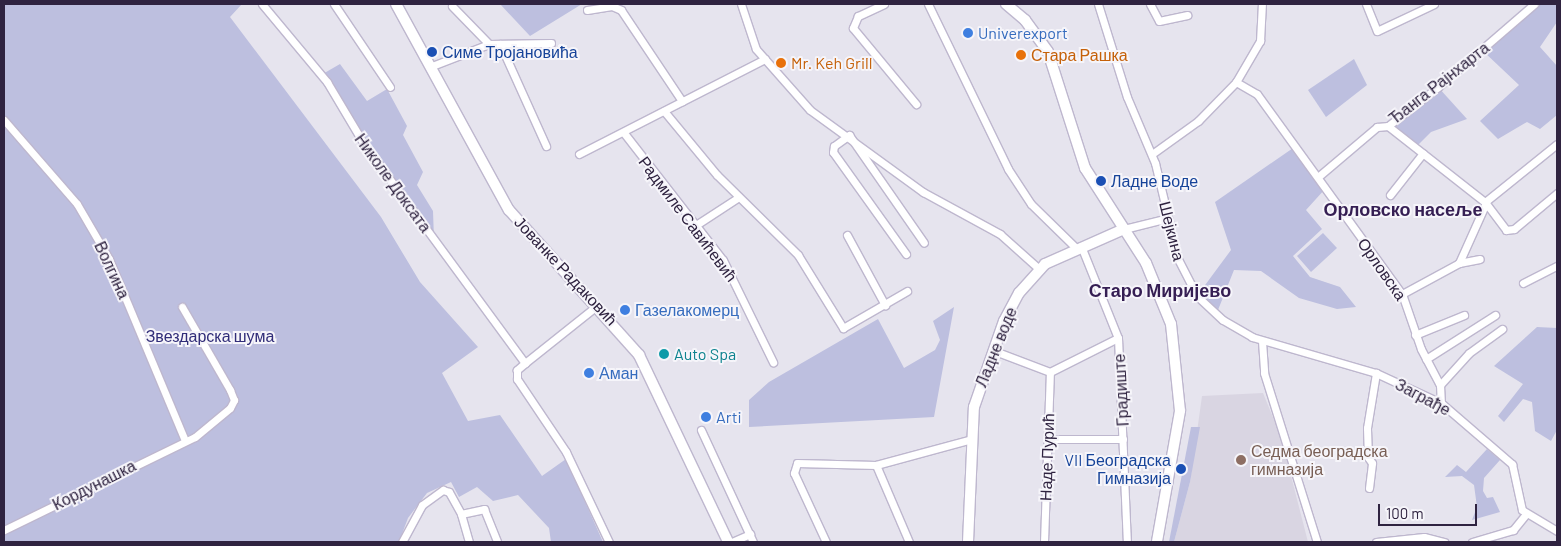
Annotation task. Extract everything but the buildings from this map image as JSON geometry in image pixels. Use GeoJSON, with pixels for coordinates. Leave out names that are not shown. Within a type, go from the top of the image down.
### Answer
{"type":"FeatureCollection","features":[{"type":"Feature","properties":{"kind":"main road","name":"Јованке Радаковић"},"geometry":{"type":"LineString","coordinates":[[396,4],[432,66],[509,210],[543,252],[598,305],[644,364],[730,542]]}},
{"type":"Feature","properties":{"kind":"main road"},"geometry":{"type":"LineString","coordinates":[[1006,4],[1025,20],[1048,52],[1085,168],[1124,229],[1162,298],[1178,358],[1179,426],[1156,542]]}},
{"type":"Feature","properties":{"kind":"main road","name":"Ладне воде"},"geometry":{"type":"LineString","coordinates":[[968,542],[975,401],[992,350],[1019,293],[1039,269],[1078,246],[1124,229]]}},
{"type":"Feature","properties":{"kind":"street","name":"Николе Доксата"},"geometry":{"type":"LineString","coordinates":[[262,4],[327,82],[364,144],[525,363]]}},
{"type":"Feature","properties":{"kind":"street"},"geometry":{"type":"LineString","coordinates":[[334,4],[390,87]]}},
{"type":"Feature","properties":{"kind":"street"},"geometry":{"type":"LineString","coordinates":[[741,4],[747,31],[765,60],[810,110],[849,135],[923,192],[1000,234],[1039,269]]}},
{"type":"Feature","properties":{"kind":"street"},"geometry":{"type":"LineString","coordinates":[[884,4],[858,16],[853,28],[916,104]]}},
{"type":"Feature","properties":{"kind":"street","name":"Градиште"},"geometry":{"type":"LineString","coordinates":[[928,4],[1008,169],[1031,204],[1078,246],[1118,338],[1127,542]]}},
{"type":"Feature","properties":{"kind":"street","name":"Шејкина"},"geometry":{"type":"LineString","coordinates":[[1098,4],[1127,97],[1152,154],[1180,265],[1197,296],[1223,320],[1262,341]]}},
{"type":"Feature","properties":{"kind":"street"},"geometry":{"type":"LineString","coordinates":[[1150,4],[1159,21],[1186,15]]}},
{"type":"Feature","properties":{"kind":"street"},"geometry":{"type":"LineString","coordinates":[[1152,154],[1198,122],[1236,82],[1260,41],[1262,4]]}},
{"type":"Feature","properties":{"kind":"street"},"geometry":{"type":"LineString","coordinates":[[1366,4],[1377,31],[1434,4]]}},
{"type":"Feature","properties":{"kind":"street","name":"Ђанга Рајнхарта"},"geometry":{"type":"LineString","coordinates":[[1319,176],[1377,127],[1388,126],[1534,4]]}},
{"type":"Feature","properties":{"kind":"street"},"geometry":{"type":"LineString","coordinates":[[452,6],[489,44]]}},
{"type":"Feature","properties":{"kind":"street"},"geometry":{"type":"LineString","coordinates":[[587,10],[612,6],[621,10],[682,101]]}},
{"type":"Feature","properties":{"kind":"street"},"geometry":{"type":"LineString","coordinates":[[432,66],[489,44],[551,44]]}},
{"type":"Feature","properties":{"kind":"street"},"geometry":{"type":"LineString","coordinates":[[500,44],[546,146]]}},
{"type":"Feature","properties":{"kind":"street"},"geometry":{"type":"LineString","coordinates":[[579,154],[624,133],[682,101],[765,60]]}},
{"type":"Feature","properties":{"kind":"street","name":"Орловска"},"geometry":{"type":"LineString","coordinates":[[1236,82],[1256,94],[1319,176],[1336,208],[1402,294],[1415,335],[1440,385],[1441,403]]}},
{"type":"Feature","properties":{"kind":"street"},"geometry":{"type":"LineString","coordinates":[[664,111],[739,196],[798,255],[843,328],[907,291]]}},
{"type":"Feature","properties":{"kind":"street","name":"Волгина"},"geometry":{"type":"LineString","coordinates":[[4,120],[77,204],[109,259],[186,440]]}},
{"type":"Feature","properties":{"kind":"street"},"geometry":{"type":"LineString","coordinates":[[1388,126],[1485,202],[1505,229],[1511,230],[1557,193]]}},
{"type":"Feature","properties":{"kind":"street","name":"Радмиле Савићевић"},"geometry":{"type":"LineString","coordinates":[[624,133],[732,273],[773,362]]}},
{"type":"Feature","properties":{"kind":"street"},"geometry":{"type":"LineString","coordinates":[[849,135],[924,243]]}},
{"type":"Feature","properties":{"kind":"street"},"geometry":{"type":"LineString","coordinates":[[849,135],[834,146],[833,152],[906,254]]}},
{"type":"Feature","properties":{"kind":"street"},"geometry":{"type":"LineString","coordinates":[[1459,263],[1485,202],[1557,144]]}},
{"type":"Feature","properties":{"kind":"street"},"geometry":{"type":"LineString","coordinates":[[1390,195],[1423,154]]}},
{"type":"Feature","properties":{"kind":"street"},"geometry":{"type":"LineString","coordinates":[[696,225],[739,196]]}},
{"type":"Feature","properties":{"kind":"street","name":"Ладне воде"},"geometry":{"type":"LineString","coordinates":[[1124,229],[1168,218]]}},
{"type":"Feature","properties":{"kind":"street"},"geometry":{"type":"LineString","coordinates":[[847,235],[885,305]]}},
{"type":"Feature","properties":{"kind":"street"},"geometry":{"type":"LineString","coordinates":[[1402,294],[1459,263],[1480,259]]}},
{"type":"Feature","properties":{"kind":"street"},"geometry":{"type":"LineString","coordinates":[[1523,284],[1557,266]]}},
{"type":"Feature","properties":{"kind":"street"},"geometry":{"type":"LineString","coordinates":[[598,305],[516,370],[517,379],[566,452],[609,542]]}},
{"type":"Feature","properties":{"kind":"street","name":"Кордунашка"},"geometry":{"type":"LineString","coordinates":[[4,530],[205,430],[234,400],[182,307]]}},
{"type":"Feature","properties":{"kind":"street"},"geometry":{"type":"LineString","coordinates":[[1415,335],[1464,315]]}},
{"type":"Feature","properties":{"kind":"street"},"geometry":{"type":"LineString","coordinates":[[1426,359],[1495,315]]}},
{"type":"Feature","properties":{"kind":"street"},"geometry":{"type":"LineString","coordinates":[[1440,385],[1469,353],[1502,329]]}},
{"type":"Feature","properties":{"kind":"street"},"geometry":{"type":"LineString","coordinates":[[992,350],[1050,372],[1118,338]]}},
{"type":"Feature","properties":{"kind":"street"},"geometry":{"type":"LineString","coordinates":[[1262,341],[1267,387],[1317,542]]}},
{"type":"Feature","properties":{"kind":"street","name":"Заграђе"},"geometry":{"type":"LineString","coordinates":[[1262,341],[1376,374],[1441,403],[1512,464],[1526,514]]}},
{"type":"Feature","properties":{"kind":"street","name":"Наде Пурић"},"geometry":{"type":"LineString","coordinates":[[1044,542],[1050,372]]}},
{"type":"Feature","properties":{"kind":"street"},"geometry":{"type":"LineString","coordinates":[[1369,488],[1372,463],[1368,457],[1368,428],[1376,374]]}},
{"type":"Feature","properties":{"kind":"street"},"geometry":{"type":"LineString","coordinates":[[701,430],[753,542]]}},
{"type":"Feature","properties":{"kind":"street"},"geometry":{"type":"LineString","coordinates":[[826,542],[794,473],[802,462],[876,465],[972,439]]}},
{"type":"Feature","properties":{"kind":"street"},"geometry":{"type":"LineString","coordinates":[[1048,439],[1123,439]]}},
{"type":"Feature","properties":{"kind":"street"},"geometry":{"type":"LineString","coordinates":[[876,465],[909,542]]}},
{"type":"Feature","properties":{"kind":"street"},"geometry":{"type":"LineString","coordinates":[[403,542],[422,504],[436,492],[449,492],[461,514],[469,542]]}},
{"type":"Feature","properties":{"kind":"street"},"geometry":{"type":"LineString","coordinates":[[461,514],[482,508],[486,513],[497,542]]}},
{"type":"Feature","properties":{"kind":"street"},"geometry":{"type":"LineString","coordinates":[[1472,542],[1513,530],[1526,514],[1557,531]]}},
{"type":"Feature","properties":{"kind":"street"},"geometry":{"type":"LineString","coordinates":[[730,542],[750,534]]}},
{"type":"Feature","properties":{"kind":"street"},"geometry":{"type":"LineString","coordinates":[[1376,542],[1424,537],[1444,542]]}},
{"type":"Feature","properties":{"kind":"shaded area","name":"Седма београдска гимназија"},"geometry":{"type":"Polygon","coordinates":[[[1263,393],[1281,437],[1308,542],[1174,542],[1190,482],[1202,396],[1263,393]]]}},
{"type":"Feature","properties":{"kind":"green space","name":"Звездарска шума"},"geometry":{"type":"Polygon","coordinates":[[[4,4],[242,4],[230,17],[381,217],[420,282],[478,347],[442,373],[468,421],[500,415],[542,476],[566,459],[603,542],[551,542],[549,528],[518,495],[493,501],[477,487],[459,497],[451,482],[427,493],[408,518],[399,542],[4,542],[4,4]]]}},
{"type":"Feature","properties":{"kind":"green space"},"geometry":{"type":"Polygon","coordinates":[[[500,4],[582,4],[530,36],[500,4]]]}},
{"type":"Feature","properties":{"kind":"green space"},"geometry":{"type":"Polygon","coordinates":[[[1534,4],[1557,4],[1557,22],[1540,47],[1557,66],[1557,115],[1540,129],[1527,122],[1498,139],[1480,121],[1519,85],[1483,51],[1534,4]]]}},
{"type":"Feature","properties":{"kind":"green space"},"geometry":{"type":"Polygon","coordinates":[[[1354,59],[1367,85],[1326,117],[1308,90],[1354,59]]]}},
{"type":"Feature","properties":{"kind":"green space"},"geometry":{"type":"Polygon","coordinates":[[[340,64],[367,101],[387,89],[407,126],[403,135],[423,172],[417,185],[433,211],[434,239],[321,75],[340,64]]]}},
{"type":"Feature","properties":{"kind":"green space"},"geometry":{"type":"Polygon","coordinates":[[[1438,87],[1467,119],[1431,132],[1415,148],[1388,126],[1438,87]]]}},
{"type":"Feature","properties":{"kind":"green space"},"geometry":{"type":"Polygon","coordinates":[[[1296,146],[1325,189],[1306,210],[1322,229],[1293,256],[1310,277],[1340,287],[1356,307],[1337,309],[1299,298],[1261,271],[1234,270],[1216,315],[1197,296],[1231,250],[1215,202],[1296,146]]]}},
{"type":"Feature","properties":{"kind":"green space"},"geometry":{"type":"Polygon","coordinates":[[[1323,233],[1337,248],[1311,272],[1297,256],[1323,233]]]}},
{"type":"Feature","properties":{"kind":"green space"},"geometry":{"type":"Polygon","coordinates":[[[954,307],[934,417],[749,427],[749,400],[769,382],[878,319],[904,368],[935,350],[940,340],[933,321],[954,307]]]}},
{"type":"Feature","properties":{"kind":"green space"},"geometry":{"type":"Polygon","coordinates":[[[1537,327],[1557,328],[1557,430],[1551,441],[1535,431],[1532,402],[1523,399],[1504,422],[1498,416],[1523,384],[1494,366],[1537,327]]]}},
{"type":"Feature","properties":{"kind":"green space"},"geometry":{"type":"Polygon","coordinates":[[[1191,427],[1200,427],[1190,482],[1174,542],[1169,542],[1191,427]]]}},
{"type":"Feature","properties":{"kind":"green space"},"geometry":{"type":"Polygon","coordinates":[[[1487,449],[1500,460],[1484,478],[1483,491],[1487,498],[1493,497],[1500,512],[1472,520],[1477,507],[1474,485],[1462,476],[1445,477],[1457,465],[1466,472],[1487,449]]]}},
{"type":"Feature","properties":{"kind":"place","name":"Univerexport"},"geometry":{"type":"Point","coordinates":[968,33]}},
{"type":"Feature","properties":{"kind":"place","name":"Симе Тројановића"},"geometry":{"type":"Point","coordinates":[432,52]}},
{"type":"Feature","properties":{"kind":"place","name":"Стара Рашка"},"geometry":{"type":"Point","coordinates":[1021,55]}},
{"type":"Feature","properties":{"kind":"place","name":"Mr. Keh Grill"},"geometry":{"type":"Point","coordinates":[781,63]}},
{"type":"Feature","properties":{"kind":"place","name":"Ладне Воде"},"geometry":{"type":"Point","coordinates":[1101,181]}},
{"type":"Feature","properties":{"kind":"place","name":"Газелакомерц"},"geometry":{"type":"Point","coordinates":[625,310]}},
{"type":"Feature","properties":{"kind":"place","name":"Auto Spa"},"geometry":{"type":"Point","coordinates":[664,354]}},
{"type":"Feature","properties":{"kind":"place","name":"Аман"},"geometry":{"type":"Point","coordinates":[589,373]}},
{"type":"Feature","properties":{"kind":"place","name":"Arti"},"geometry":{"type":"Point","coordinates":[706,417]}},
{"type":"Feature","properties":{"kind":"place","name":"Седма београдска гимназија"},"geometry":{"type":"Point","coordinates":[1241,460]}},
{"type":"Feature","properties":{"kind":"place","name":"VII Београдска Гимназија"},"geometry":{"type":"Point","coordinates":[1181,469]}},
{"type":"Feature","properties":{"kind":"district","name":"Орловско насеље"},"geometry":{"type":"Point","coordinates":[1403,209]}},
{"type":"Feature","properties":{"kind":"district","name":"Старо Миријево"},"geometry":{"type":"Point","coordinates":[1160,290]}}]}
